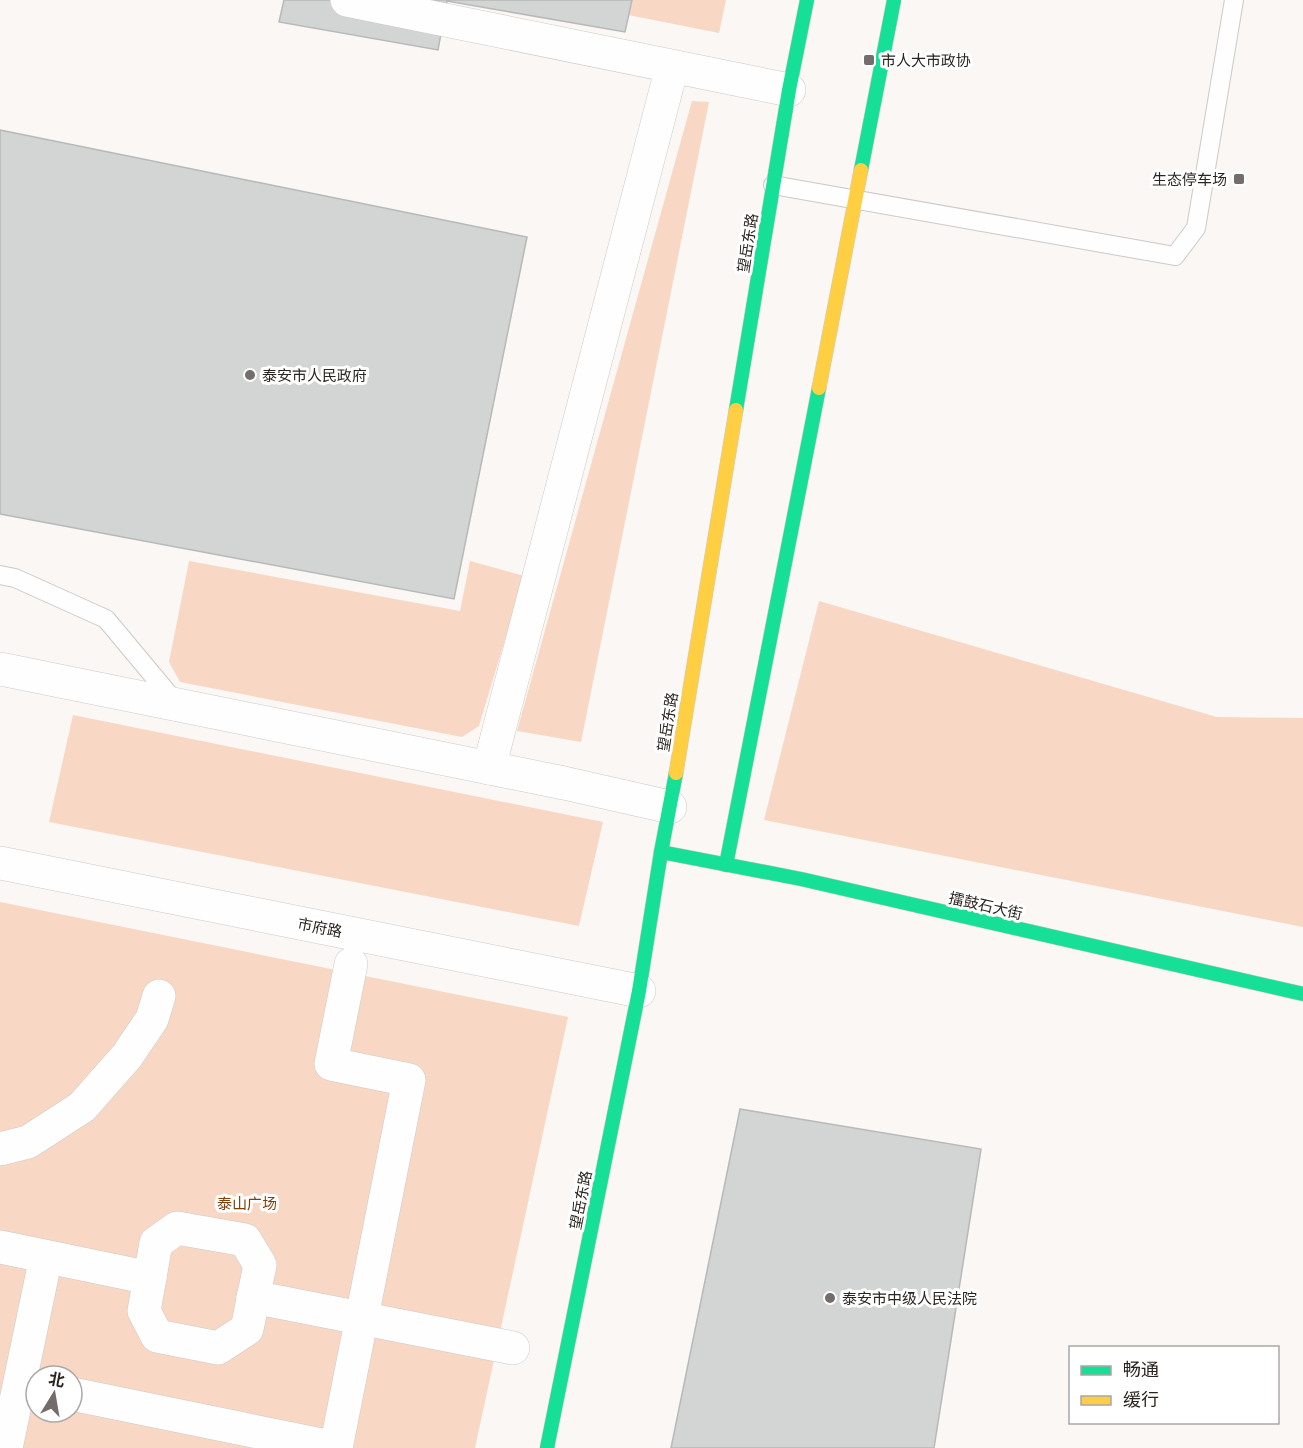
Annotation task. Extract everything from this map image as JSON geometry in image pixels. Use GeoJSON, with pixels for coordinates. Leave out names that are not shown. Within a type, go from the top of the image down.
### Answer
{"type":"FeatureCollection","features":[{"type":"Feature","properties":{"kind":"street"},"geometry":{"type":"LineString","coordinates":[[347,0],[789,90]]}},
{"type":"Feature","properties":{"kind":"street","name":"望岳东路"},"geometry":{"type":"LineString","coordinates":[[547,1448],[639,991],[789,90],[807,0]]}},
{"type":"Feature","properties":{"kind":"street"},"geometry":{"type":"LineString","coordinates":[[726,865],[894,0]]}},
{"type":"Feature","properties":{"kind":"street"},"geometry":{"type":"LineString","coordinates":[[489,768],[672,67]]}},
{"type":"Feature","properties":{"kind":"street"},"geometry":{"type":"LineString","coordinates":[[0,669],[564,783],[670,807]]}},
{"type":"Feature","properties":{"kind":"street","name":"擂鼓石大街"},"geometry":{"type":"LineString","coordinates":[[661,852],[801,879],[1303,994]]}},
{"type":"Feature","properties":{"kind":"street","name":"市府路"},"geometry":{"type":"LineString","coordinates":[[0,863],[639,991]]}},
{"type":"Feature","properties":{"kind":"street"},"geometry":{"type":"LineString","coordinates":[[84,1396],[336,1448],[409,1080],[331,1064],[351,964]]}},
{"type":"Feature","properties":{"kind":"street"},"geometry":{"type":"LineString","coordinates":[[0,1149],[28,1142],[82,1107],[128,1056],[152,1019],[159,996]]}},
{"type":"Feature","properties":{"kind":"street"},"geometry":{"type":"LineString","coordinates":[[177,1228],[245,1240],[260,1265],[253,1297],[246,1329],[218,1348],[157,1336],[144,1311],[156,1243],[177,1228]]}},
{"type":"Feature","properties":{"kind":"street"},"geometry":{"type":"LineString","coordinates":[[0,1247],[150,1278]]}},
{"type":"Feature","properties":{"kind":"street"},"geometry":{"type":"LineString","coordinates":[[31,1364],[46,1257]]}},
{"type":"Feature","properties":{"kind":"street"},"geometry":{"type":"LineString","coordinates":[[253,1297],[513,1348]]}},
{"type":"Feature","properties":{"kind":"street"},"geometry":{"type":"LineString","coordinates":[[6,1448],[24,1396]]}},
{"type":"Feature","properties":{"kind":"lane"},"geometry":{"type":"LineString","coordinates":[[773,185],[1175,256],[1197,228],[1234,0]]}},
{"type":"Feature","properties":{"kind":"lane"},"geometry":{"type":"LineString","coordinates":[[0,575],[15,578],[106,619],[177,704]]}},
{"type":"Feature","properties":{"kind":"green space"},"geometry":{"type":"Polygon","coordinates":[[[553,0],[726,0],[719,33],[553,0]]]}},
{"type":"Feature","properties":{"kind":"green space"},"geometry":{"type":"Polygon","coordinates":[[[692,101],[709,102],[581,742],[517,731],[692,101]]]}},
{"type":"Feature","properties":{"kind":"green space"},"geometry":{"type":"Polygon","coordinates":[[[189,561],[460,611],[470,561],[524,576],[479,726],[462,737],[180,682],[169,662],[189,561]]]}},
{"type":"Feature","properties":{"kind":"green space"},"geometry":{"type":"Polygon","coordinates":[[[819,601],[1217,717],[1303,718],[1303,927],[764,820],[819,601]]]}},
{"type":"Feature","properties":{"kind":"green space"},"geometry":{"type":"Polygon","coordinates":[[[73,715],[603,822],[579,926],[49,822],[73,715]]]}},
{"type":"Feature","properties":{"kind":"green space","name":"泰山广场"},"geometry":{"type":"Polygon","coordinates":[[[0,902],[568,1017],[475,1448],[0,1448],[0,902]]]}},
{"type":"Feature","properties":{"kind":"building"},"geometry":{"type":"Polygon","coordinates":[[[284,0],[632,0],[625,32],[447,1],[438,50],[279,22],[284,0]]]}},
{"type":"Feature","properties":{"kind":"building","name":"泰安市人民政府"},"geometry":{"type":"Polygon","coordinates":[[[0,130],[527,237],[454,599],[0,514],[0,130]]]}},
{"type":"Feature","properties":{"kind":"building","name":"泰安市中级人民法院"},"geometry":{"type":"Polygon","coordinates":[[[740,1109],[981,1149],[934,1448],[671,1448],[740,1109]]]}},
{"type":"Feature","properties":{"kind":"traffic: fast"},"geometry":{"type":"LineString","coordinates":[[736,410],[789,90],[807,0]]}},
{"type":"Feature","properties":{"kind":"traffic: fast"},"geometry":{"type":"LineString","coordinates":[[861,170],[894,0]]}},
{"type":"Feature","properties":{"kind":"traffic: fast"},"geometry":{"type":"LineString","coordinates":[[726,865],[819,388]]}},
{"type":"Feature","properties":{"kind":"traffic: fast"},"geometry":{"type":"LineString","coordinates":[[547,1448],[639,991],[676,773]]}},
{"type":"Feature","properties":{"kind":"traffic: fast"},"geometry":{"type":"LineString","coordinates":[[661,852],[801,879],[1303,994]]}},
{"type":"Feature","properties":{"kind":"traffic: slow"},"geometry":{"type":"LineString","coordinates":[[819,388],[861,170]]}},
{"type":"Feature","properties":{"kind":"traffic: slow"},"geometry":{"type":"LineString","coordinates":[[676,773],[736,410]]}},
{"type":"Feature","properties":{"kind":"place","name":"市人大市政协"},"geometry":{"type":"Point","coordinates":[869,60]}},
{"type":"Feature","properties":{"kind":"place","name":"生态停车场"},"geometry":{"type":"Point","coordinates":[1239,179]}},
{"type":"Feature","properties":{"kind":"place","name":"泰安市人民政府"},"geometry":{"type":"Point","coordinates":[250,375]}},
{"type":"Feature","properties":{"kind":"place","name":"泰安市中级人民法院"},"geometry":{"type":"Point","coordinates":[830,1298]}}]}
